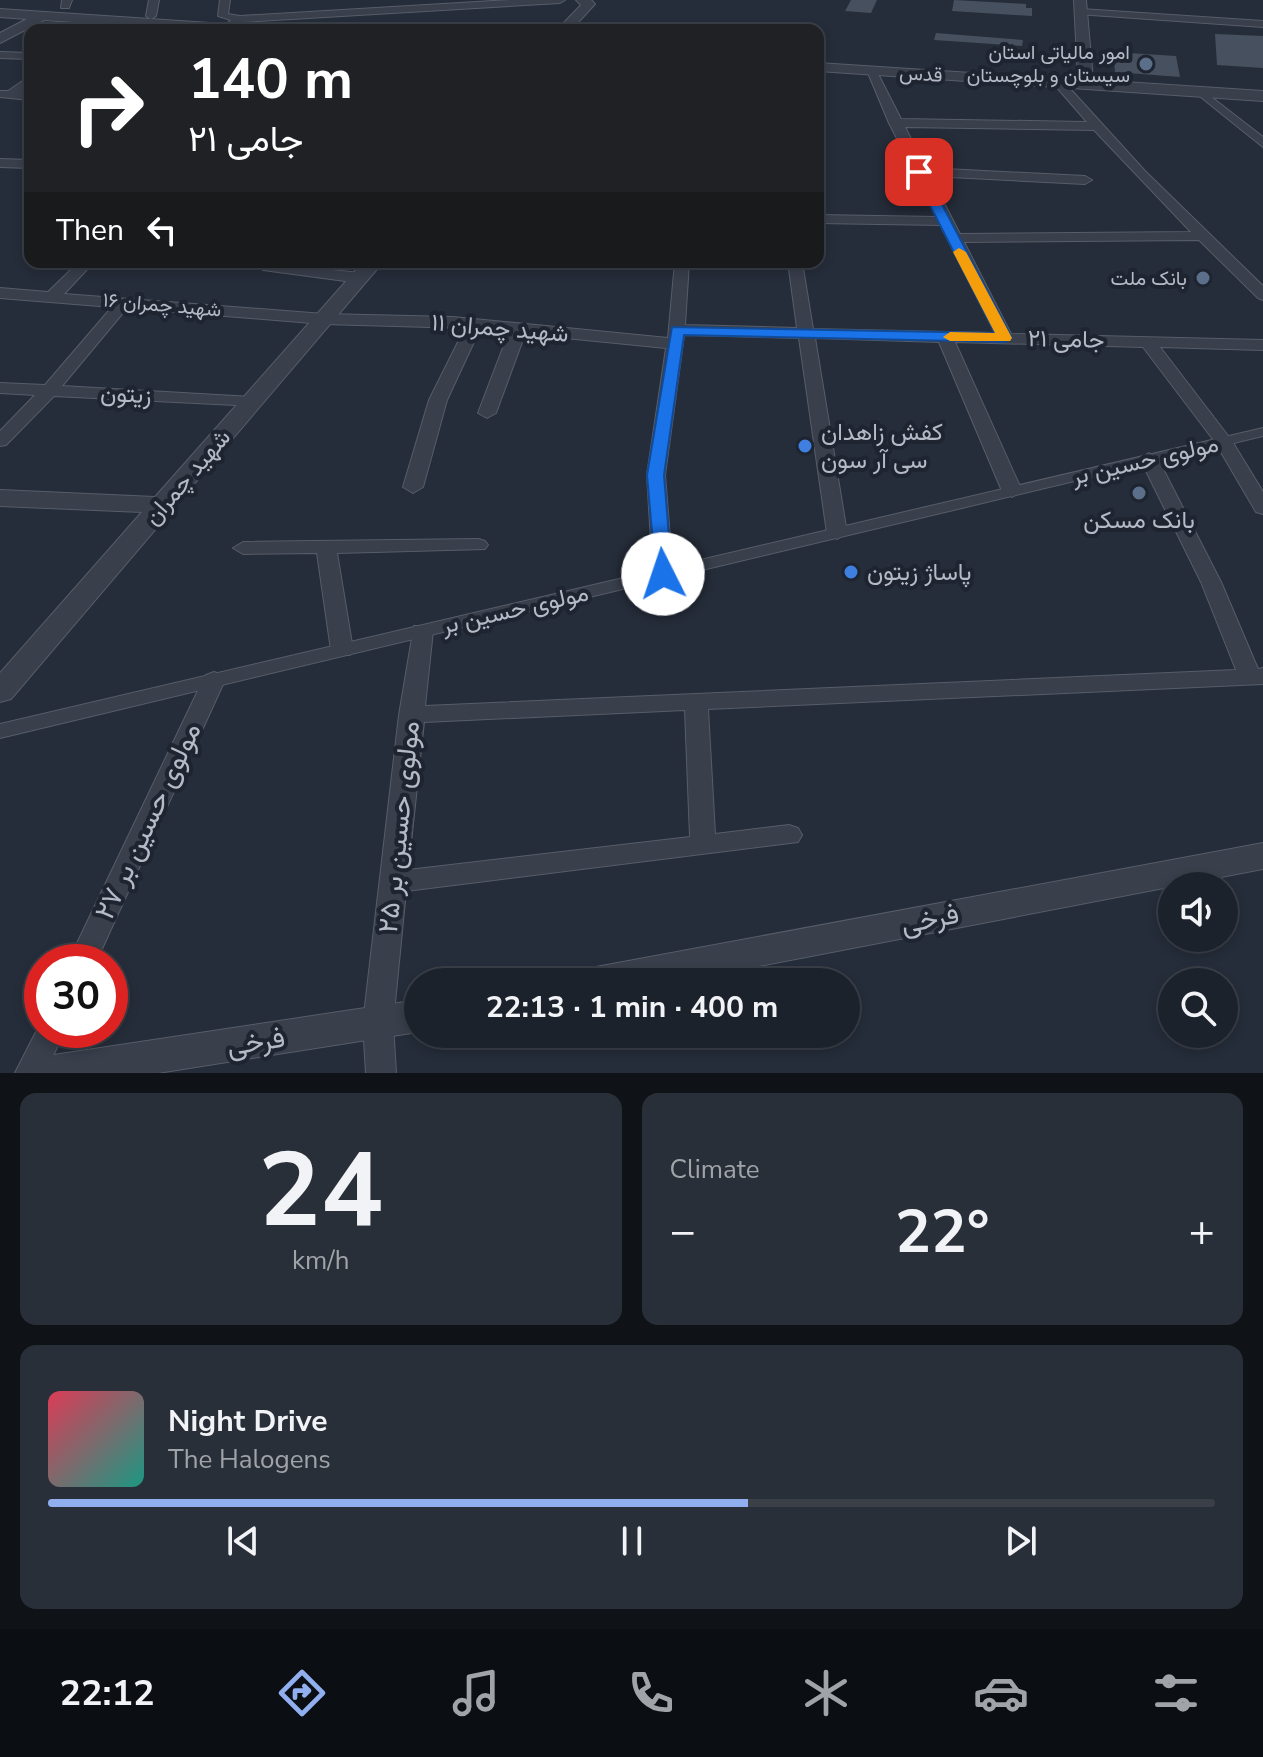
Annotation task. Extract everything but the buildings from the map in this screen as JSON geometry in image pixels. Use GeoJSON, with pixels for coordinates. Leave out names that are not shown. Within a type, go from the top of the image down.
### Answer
{"type":"FeatureCollection","features":[{"type":"Feature","properties":{"kind":"street"},"geometry":{"type":"LineString","coordinates":[[26,0],[151,16],[225,14],[407,0]]}},
{"type":"Feature","properties":{"kind":"street"},"geometry":{"type":"LineString","coordinates":[[151,16],[154,0]]}},
{"type":"Feature","properties":{"kind":"street"},"geometry":{"type":"LineString","coordinates":[[0,13],[41,16],[225,14],[240,19],[560,0]]}},
{"type":"Feature","properties":{"kind":"street"},"geometry":{"type":"LineString","coordinates":[[570,24],[589,4],[582,0]]}},
{"type":"Feature","properties":{"kind":"street"},"geometry":{"type":"LineString","coordinates":[[584,24],[608,0]]}},
{"type":"Feature","properties":{"kind":"street"},"geometry":{"type":"LineString","coordinates":[[0,3],[24,7],[22,15]]}},
{"type":"Feature","properties":{"kind":"street"},"geometry":{"type":"LineString","coordinates":[[1086,85],[1081,6],[1263,24]]}},
{"type":"Feature","properties":{"kind":"street"},"geometry":{"type":"LineString","coordinates":[[225,14],[244,24]]}},
{"type":"Feature","properties":{"kind":"street"},"geometry":{"type":"LineString","coordinates":[[27,24],[41,16]]}},
{"type":"Feature","properties":{"kind":"street"},"geometry":{"type":"LineString","coordinates":[[0,39],[24,26]]}},
{"type":"Feature","properties":{"kind":"street"},"geometry":{"type":"LineString","coordinates":[[0,55],[24,56]]}},
{"type":"Feature","properties":{"kind":"street","name":"قدس"},"geometry":{"type":"LineString","coordinates":[[824,67],[1263,96]]}},
{"type":"Feature","properties":{"kind":"street"},"geometry":{"type":"LineString","coordinates":[[870,70],[943,221],[1005,338]]}},
{"type":"Feature","properties":{"kind":"street"},"geometry":{"type":"LineString","coordinates":[[6,94],[24,83]]}},
{"type":"Feature","properties":{"kind":"street"},"geometry":{"type":"LineString","coordinates":[[1059,83],[1140,174],[1263,295]]}},
{"type":"Feature","properties":{"kind":"street"},"geometry":{"type":"LineString","coordinates":[[1201,92],[1263,143]]}},
{"type":"Feature","properties":{"kind":"street"},"geometry":{"type":"LineString","coordinates":[[895,123],[1098,126]]}},
{"type":"Feature","properties":{"kind":"street"},"geometry":{"type":"LineString","coordinates":[[0,163],[24,164]]}},
{"type":"Feature","properties":{"kind":"street"},"geometry":{"type":"LineString","coordinates":[[919,172],[1085,180]]}},
{"type":"Feature","properties":{"kind":"street"},"geometry":{"type":"LineString","coordinates":[[824,219],[943,221]]}},
{"type":"Feature","properties":{"kind":"street"},"geometry":{"type":"LineString","coordinates":[[952,238],[1203,236]]}},
{"type":"Feature","properties":{"kind":"street"},"geometry":{"type":"LineString","coordinates":[[53,296],[81,268]]}},
{"type":"Feature","properties":{"kind":"street"},"geometry":{"type":"LineString","coordinates":[[301,268],[367,270]]}},
{"type":"Feature","properties":{"kind":"street"},"geometry":{"type":"LineString","coordinates":[[663,574],[656,475],[676,337],[682,268]]}},
{"type":"Feature","properties":{"kind":"street"},"geometry":{"type":"LineString","coordinates":[[796,268],[837,533]]}},
{"type":"Feature","properties":{"kind":"street","name":"شهید چمران"},"geometry":{"type":"LineString","coordinates":[[0,692],[367,270]]}},
{"type":"Feature","properties":{"kind":"street","name":"شهید چمران ۱۶"},"geometry":{"type":"LineString","coordinates":[[0,293],[324,319]]}},
{"type":"Feature","properties":{"kind":"street"},"geometry":{"type":"LineString","coordinates":[[0,441],[50,390],[125,301]]}},
{"type":"Feature","properties":{"kind":"street","name":"شهید چمران ۱۱"},"geometry":{"type":"LineString","coordinates":[[324,319],[676,337]]}},
{"type":"Feature","properties":{"kind":"street"},"geometry":{"type":"LineString","coordinates":[[413,487],[438,400],[474,325]]}},
{"type":"Feature","properties":{"kind":"street"},"geometry":{"type":"LineString","coordinates":[[487,413],[519,328]]}},
{"type":"Feature","properties":{"kind":"street","name":"جامی ۲۱"},"geometry":{"type":"LineString","coordinates":[[676,337],[806,334],[1263,345]]}},
{"type":"Feature","properties":{"kind":"street"},"geometry":{"type":"LineString","coordinates":[[945,337],[1012,491]]}},
{"type":"Feature","properties":{"kind":"street"},"geometry":{"type":"LineString","coordinates":[[1146,340],[1223,441],[1263,508]]}},
{"type":"Feature","properties":{"kind":"street","name":"زیتون"},"geometry":{"type":"LineString","coordinates":[[0,388],[252,402]]}},
{"type":"Feature","properties":{"kind":"street","name":"مولوی حسین بر"},"geometry":{"type":"LineString","coordinates":[[0,731],[1263,432]]}},
{"type":"Feature","properties":{"kind":"street"},"geometry":{"type":"LineString","coordinates":[[411,715],[1257,677],[1149,459]]}},
{"type":"Feature","properties":{"kind":"street"},"geometry":{"type":"LineString","coordinates":[[0,498],[163,505]]}},
{"type":"Feature","properties":{"kind":"street"},"geometry":{"type":"LineString","coordinates":[[243,548],[478,545]]}},
{"type":"Feature","properties":{"kind":"street"},"geometry":{"type":"LineString","coordinates":[[326,548],[342,650]]}},
{"type":"Feature","properties":{"kind":"street","name":"مولوی حسین بر ۲۵"},"geometry":{"type":"LineString","coordinates":[[381,1073],[378,1023],[422,631]]}},
{"type":"Feature","properties":{"kind":"street","name":"مولوی حسین بر ۲۷"},"geometry":{"type":"LineString","coordinates":[[90,944],[214,680]]}},
{"type":"Feature","properties":{"kind":"street"},"geometry":{"type":"LineString","coordinates":[[696,702],[703,844]]}},
{"type":"Feature","properties":{"kind":"street"},"geometry":{"type":"LineString","coordinates":[[393,882],[789,835]]}},
{"type":"Feature","properties":{"kind":"street","name":"فرخی"},"geometry":{"type":"LineString","coordinates":[[670,968],[1263,856]]}},
{"type":"Feature","properties":{"kind":"street","name":"فرخی"},"geometry":{"type":"LineString","coordinates":[[47,1073],[404,1018]]}},
{"type":"Feature","properties":{"kind":"street"},"geometry":{"type":"LineString","coordinates":[[30,1073],[42,1048]]}},
{"type":"Feature","properties":{"kind":"slow traffic"},"geometry":{"type":"LineString","coordinates":[[950,337],[1005,338],[959,252]]}},
{"type":"Feature","properties":{"kind":"place","name":"امور مالیاتی استان سیستان و بلوچستان"},"geometry":{"type":"Point","coordinates":[1146,64]}},
{"type":"Feature","properties":{"kind":"place","name":"بانک ملت"},"geometry":{"type":"Point","coordinates":[1203,278]}},
{"type":"Feature","properties":{"kind":"place","name":"کفش زاهدان سی آر سون"},"geometry":{"type":"Point","coordinates":[805,446]}},
{"type":"Feature","properties":{"kind":"place","name":"بانک مسکن"},"geometry":{"type":"Point","coordinates":[1139,493]}},
{"type":"Feature","properties":{"kind":"place","name":"پاساژ زیتون"},"geometry":{"type":"Point","coordinates":[851,572]}},
{"type":"Feature","properties":{"kind":"route"},"geometry":{"type":"LineString","coordinates":[[663,574],[656,475],[677,330],[1005,338],[919,172]]}}]}
